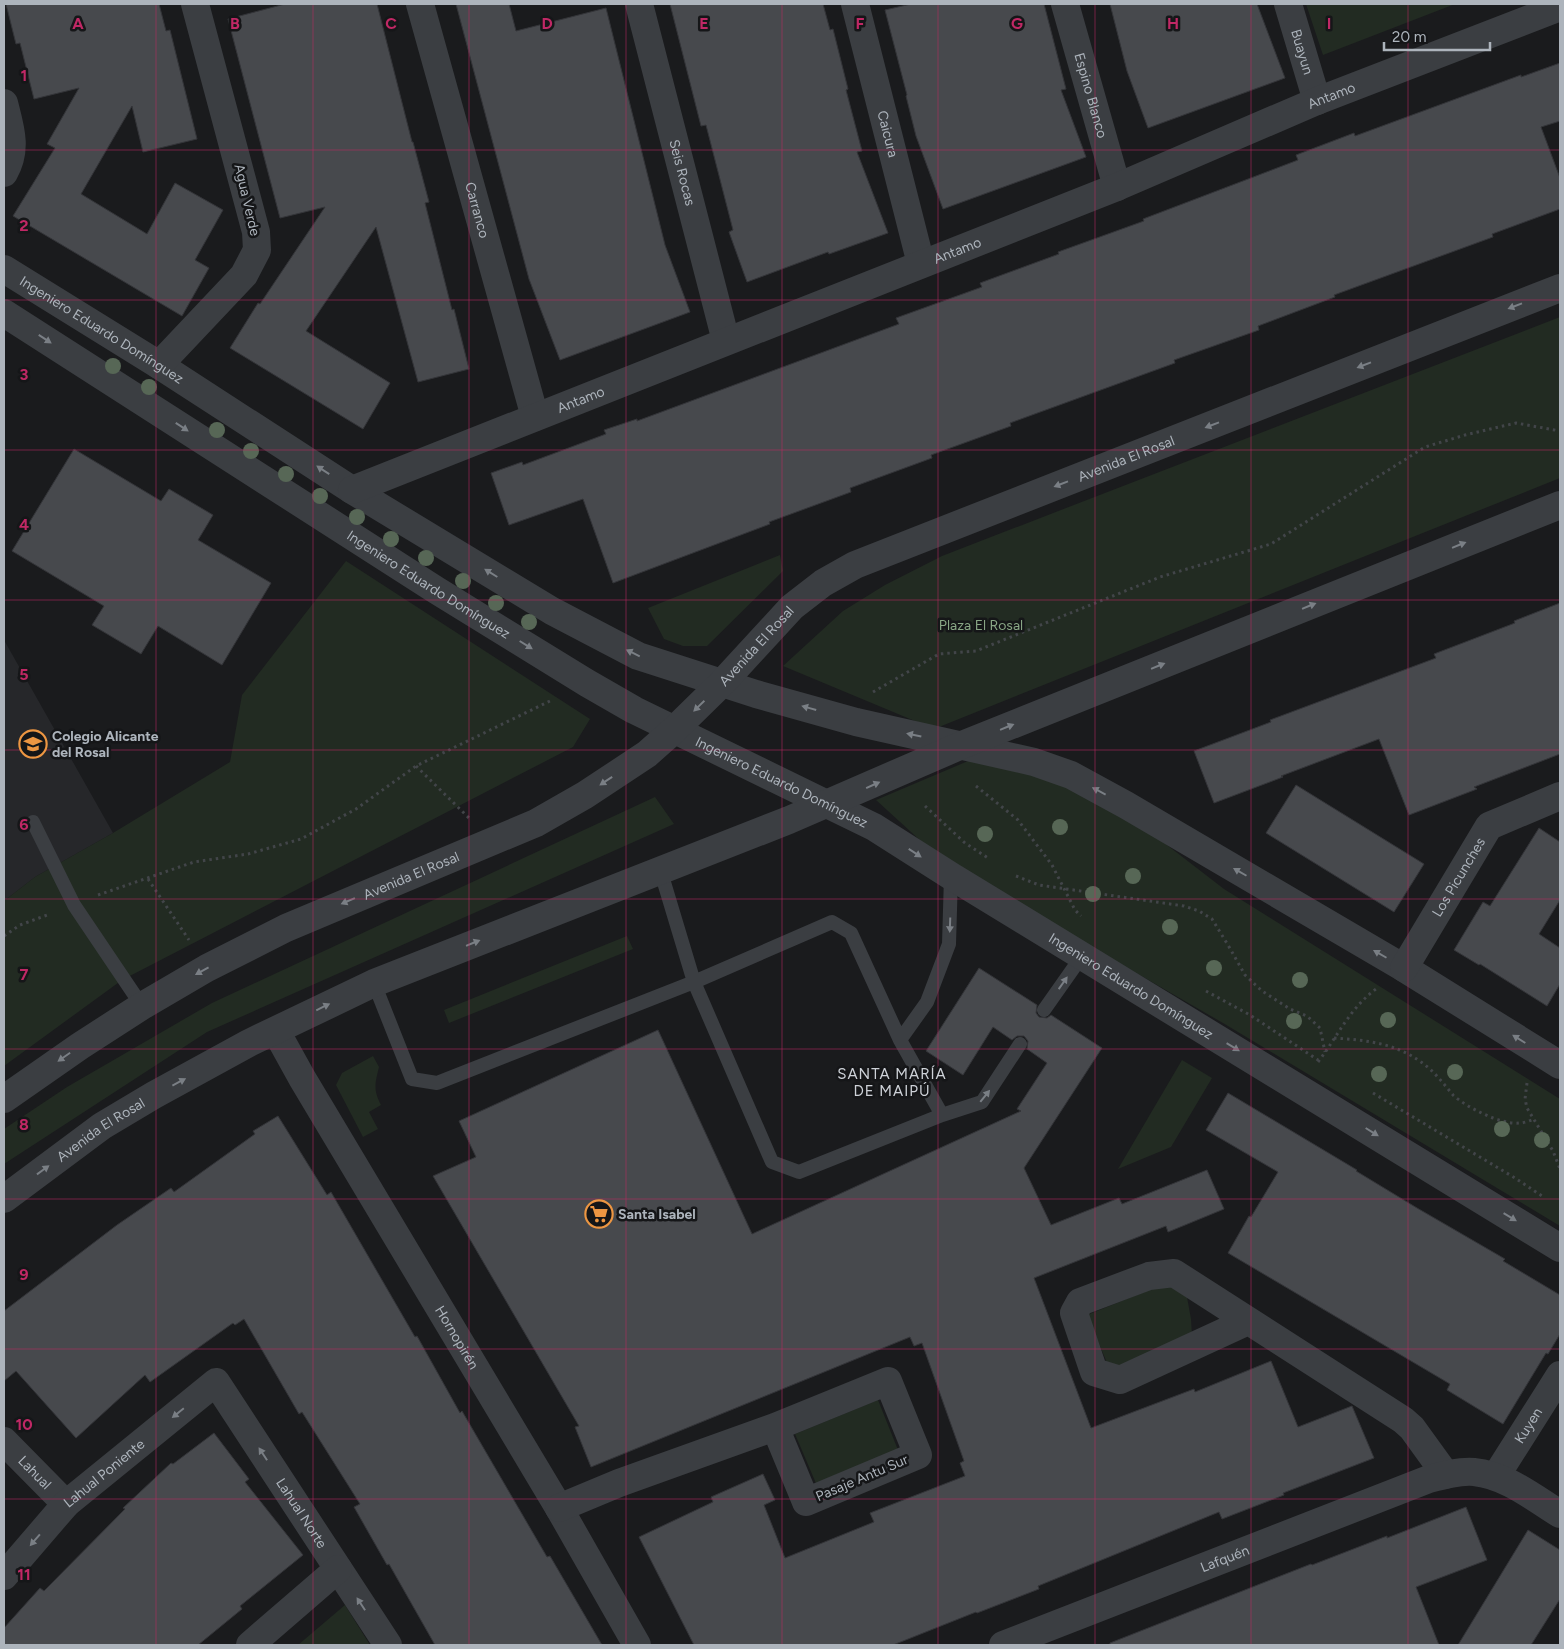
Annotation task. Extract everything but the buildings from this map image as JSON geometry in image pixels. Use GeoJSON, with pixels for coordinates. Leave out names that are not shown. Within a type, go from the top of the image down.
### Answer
{"type":"FeatureCollection","features":[{"type":"Feature","properties":{"kind":"street","name":"Agua Verde"},"geometry":{"type":"LineString","coordinates":[[159,366],[244,275],[257,250],[256,232],[195,4]]}},
{"type":"Feature","properties":{"kind":"street","name":"Carranco"},"geometry":{"type":"LineString","coordinates":[[420,4],[535,417]]}},
{"type":"Feature","properties":{"kind":"street","name":"Seis Rocas"},"geometry":{"type":"LineString","coordinates":[[639,4],[726,341]]}},
{"type":"Feature","properties":{"kind":"street","name":"Caicura"},"geometry":{"type":"LineString","coordinates":[[855,4],[922,264]]}},
{"type":"Feature","properties":{"kind":"street","name":"Espino Blanco"},"geometry":{"type":"LineString","coordinates":[[1065,4],[1117,187]]}},
{"type":"Feature","properties":{"kind":"street","name":"Buayun"},"geometry":{"type":"LineString","coordinates":[[1288,4],[1317,101]]}},
{"type":"Feature","properties":{"kind":"street","name":"Antamo"},"geometry":{"type":"LineString","coordinates":[[352,490],[1117,187],[1317,101],[1560,7]]}},
{"type":"Feature","properties":{"kind":"street"},"geometry":{"type":"LineString","coordinates":[[4,103],[13,137],[10,159],[4,173]]}},
{"type":"Feature","properties":{"kind":"street","name":"Ingeniero Eduardo Domínguez"},"geometry":{"type":"LineString","coordinates":[[4,269],[352,490],[552,611],[638,656],[756,694],[856,722],[1034,762],[1071,776],[1126,805],[1404,968],[1550,1059]]}},
{"type":"Feature","properties":{"kind":"street","name":"Avenida El Rosal"},"geometry":{"type":"LineString","coordinates":[[4,1098],[142,1006],[207,968],[286,928],[536,823],[585,795],[647,754],[723,682],[792,607],[823,583],[855,565],[1560,288]]}},
{"type":"Feature","properties":{"kind":"street","name":"Ingeniero Eduardo Domínguez"},"geometry":{"type":"LineString","coordinates":[[4,313],[428,584],[587,683],[634,710],[874,827],[1560,1248]]}},
{"type":"Feature","properties":{"kind":"street","name":"Avenida El Rosal"},"geometry":{"type":"LineString","coordinates":[[4,1199],[102,1126],[154,1095],[249,1043],[374,983],[828,804],[962,745],[1560,504]]}},
{"type":"Feature","properties":{"kind":"street","name":"Los Picunches"},"geometry":{"type":"LineString","coordinates":[[1404,968],[1489,826],[1560,796]]}},
{"type":"Feature","properties":{"kind":"street","name":"Hornopirén"},"geometry":{"type":"LineString","coordinates":[[276,1031],[302,1078],[559,1508],[637,1645]]}},
{"type":"Feature","properties":{"kind":"street"},"geometry":{"type":"LineString","coordinates":[[1248,1321],[1120,1380],[1094,1372],[1074,1314],[1080,1302],[1149,1276],[1174,1273],[1403,1420],[1412,1428],[1446,1475]]}},
{"type":"Feature","properties":{"kind":"street","name":"Kuyen"},"geometry":{"type":"LineString","coordinates":[[1496,1476],[1560,1375]]}},
{"type":"Feature","properties":{"kind":"street","name":"Pasaje Antu Sur"},"geometry":{"type":"LineString","coordinates":[[559,1508],[620,1483],[774,1427],[888,1381],[918,1455],[806,1502],[774,1427]]}},
{"type":"Feature","properties":{"kind":"street","name":"Lahual Poniente"},"geometry":{"type":"LineString","coordinates":[[4,1576],[66,1504],[216,1382]]}},
{"type":"Feature","properties":{"kind":"street","name":"Lahual Norte"},"geometry":{"type":"LineString","coordinates":[[216,1382],[388,1645]]}},
{"type":"Feature","properties":{"kind":"street","name":"Lahual"},"geometry":{"type":"LineString","coordinates":[[4,1441],[66,1504]]}},
{"type":"Feature","properties":{"kind":"street","name":"Lafquén"},"geometry":{"type":"LineString","coordinates":[[1003,1645],[1406,1486],[1446,1475],[1460,1472],[1475,1472],[1496,1476],[1560,1514]]}},
{"type":"Feature","properties":{"kind":"street"},"geometry":{"type":"LineString","coordinates":[[250,1645],[338,1569]]}},
{"type":"Feature","properties":{"kind":"lane"},"geometry":{"type":"LineString","coordinates":[[32,822],[74,905],[142,1006]]}},
{"type":"Feature","properties":{"kind":"lane"},"geometry":{"type":"LineString","coordinates":[[660,870],[694,982],[772,1162],[800,1172],[942,1115],[982,1102],[1020,1044]]}},
{"type":"Feature","properties":{"kind":"lane"},"geometry":{"type":"LineString","coordinates":[[900,1040],[926,1002],[949,944],[951,876]]}},
{"type":"Feature","properties":{"kind":"lane"},"geometry":{"type":"LineString","coordinates":[[374,983],[412,1078],[436,1083],[694,982],[832,922],[851,934],[900,1040],[942,1115]]}},
{"type":"Feature","properties":{"kind":"lane"},"geometry":{"type":"LineString","coordinates":[[1044,1010],[1082,956]]}},
{"type":"Feature","properties":{"kind":"path"},"geometry":{"type":"LineString","coordinates":[[856,722],[867,695],[939,654],[976,652],[1160,577],[1271,544],[1425,447],[1516,423],[1560,431]]}},
{"type":"Feature","properties":{"kind":"path"},"geometry":{"type":"LineString","coordinates":[[4,936],[20,925],[194,862],[248,854],[301,839],[356,809],[416,766],[587,683]]}},
{"type":"Feature","properties":{"kind":"path"},"geometry":{"type":"LineString","coordinates":[[416,766],[493,840]]}},
{"type":"Feature","properties":{"kind":"path"},"geometry":{"type":"LineString","coordinates":[[976,786],[1018,820],[1052,865],[1075,910],[1088,921]]}},
{"type":"Feature","properties":{"kind":"path"},"geometry":{"type":"LineString","coordinates":[[925,806],[965,843],[989,858]]}},
{"type":"Feature","properties":{"kind":"path"},"geometry":{"type":"LineString","coordinates":[[1013,874],[1039,885],[1184,906],[1200,911],[1212,919],[1246,976],[1262,991],[1290,1009],[1307,1016],[1320,1028],[1325,1052]]}},
{"type":"Feature","properties":{"kind":"path"},"geometry":{"type":"LineString","coordinates":[[148,878],[207,968]]}},
{"type":"Feature","properties":{"kind":"path"},"geometry":{"type":"LineString","coordinates":[[1295,1085],[1320,1060],[1363,998],[1404,968]]}},
{"type":"Feature","properties":{"kind":"path"},"geometry":{"type":"LineString","coordinates":[[1198,986],[1250,1015],[1327,1065]]}},
{"type":"Feature","properties":{"kind":"path"},"geometry":{"type":"LineString","coordinates":[[1334,1038],[1364,1040],[1395,1048],[1420,1061],[1437,1075],[1455,1096],[1476,1110],[1499,1120],[1518,1124],[1534,1119]]}},
{"type":"Feature","properties":{"kind":"path"},"geometry":{"type":"LineString","coordinates":[[1550,1059],[1527,1080],[1525,1099],[1534,1119],[1553,1150],[1560,1169]]}},
{"type":"Feature","properties":{"kind":"path"},"geometry":{"type":"LineString","coordinates":[[1372,1092],[1515,1178],[1549,1201]]}},
{"type":"Feature","properties":{"kind":"shaded area","name":"Colegio Alicante del Rosal"},"geometry":{"type":"Polygon","coordinates":[[[4,640],[113,833],[35,877],[4,901],[4,640]]]}},
{"type":"Feature","properties":{"kind":"green space"},"geometry":{"type":"Polygon","coordinates":[[[1306,4],[1455,4],[1323,55],[1306,4]]]}},
{"type":"Feature","properties":{"kind":"green space","name":"Plaza El Rosal"},"geometry":{"type":"Polygon","coordinates":[[[1560,317],[1560,478],[934,729],[783,666],[843,611],[885,585],[942,556],[1560,317]]]}},
{"type":"Feature","properties":{"kind":"green space"},"geometry":{"type":"Polygon","coordinates":[[[780,555],[783,571],[707,646],[683,646],[664,639],[648,608],[780,555]]]}},
{"type":"Feature","properties":{"kind":"green space"},"geometry":{"type":"Polygon","coordinates":[[[346,561],[590,719],[573,747],[122,980],[4,1066],[4,901],[35,877],[113,833],[230,762],[242,695],[346,561]]]}},
{"type":"Feature","properties":{"kind":"green space"},"geometry":{"type":"Polygon","coordinates":[[[987,753],[1119,808],[1224,889],[1560,1099],[1560,1226],[1223,1023],[945,863],[876,800],[987,753]]]}},
{"type":"Feature","properties":{"kind":"green space"},"geometry":{"type":"Polygon","coordinates":[[[655,797],[674,824],[207,1032],[4,1164],[4,1129],[67,1087],[212,1003],[655,797]]]}},
{"type":"Feature","properties":{"kind":"green space"},"geometry":{"type":"Polygon","coordinates":[[[627,936],[633,949],[449,1023],[444,1010],[627,936]]]}},
{"type":"Feature","properties":{"kind":"green space"},"geometry":{"type":"Polygon","coordinates":[[[373,1056],[379,1067],[376,1086],[381,1105],[369,1112],[378,1129],[363,1137],[336,1085],[342,1073],[373,1056]]]}},
{"type":"Feature","properties":{"kind":"green space"},"geometry":{"type":"Polygon","coordinates":[[[1182,1060],[1212,1078],[1171,1147],[1118,1169],[1182,1060]]]}},
{"type":"Feature","properties":{"kind":"green space"},"geometry":{"type":"Polygon","coordinates":[[[1169,1282],[1187,1297],[1192,1336],[1110,1370],[1087,1315],[1169,1282]]]}},
{"type":"Feature","properties":{"kind":"green space"},"geometry":{"type":"Polygon","coordinates":[[[878,1400],[900,1455],[818,1488],[795,1434],[878,1400]]]}},
{"type":"Feature","properties":{"kind":"green space"},"geometry":{"type":"Polygon","coordinates":[[[345,1605],[370,1645],[298,1645],[345,1605]]]}},
{"type":"Feature","properties":{"kind":"place","name":"Colegio Alicante del Rosal"},"geometry":{"type":"Point","coordinates":[33,744]}},
{"type":"Feature","properties":{"kind":"place","name":"Santa Isabel"},"geometry":{"type":"Point","coordinates":[599,1214]}},
{"type":"Feature","properties":{"kind":"district","name":"SANTA MARÍA DE MAIPÚ"},"geometry":{"type":"Point","coordinates":[892,1082]}}]}
